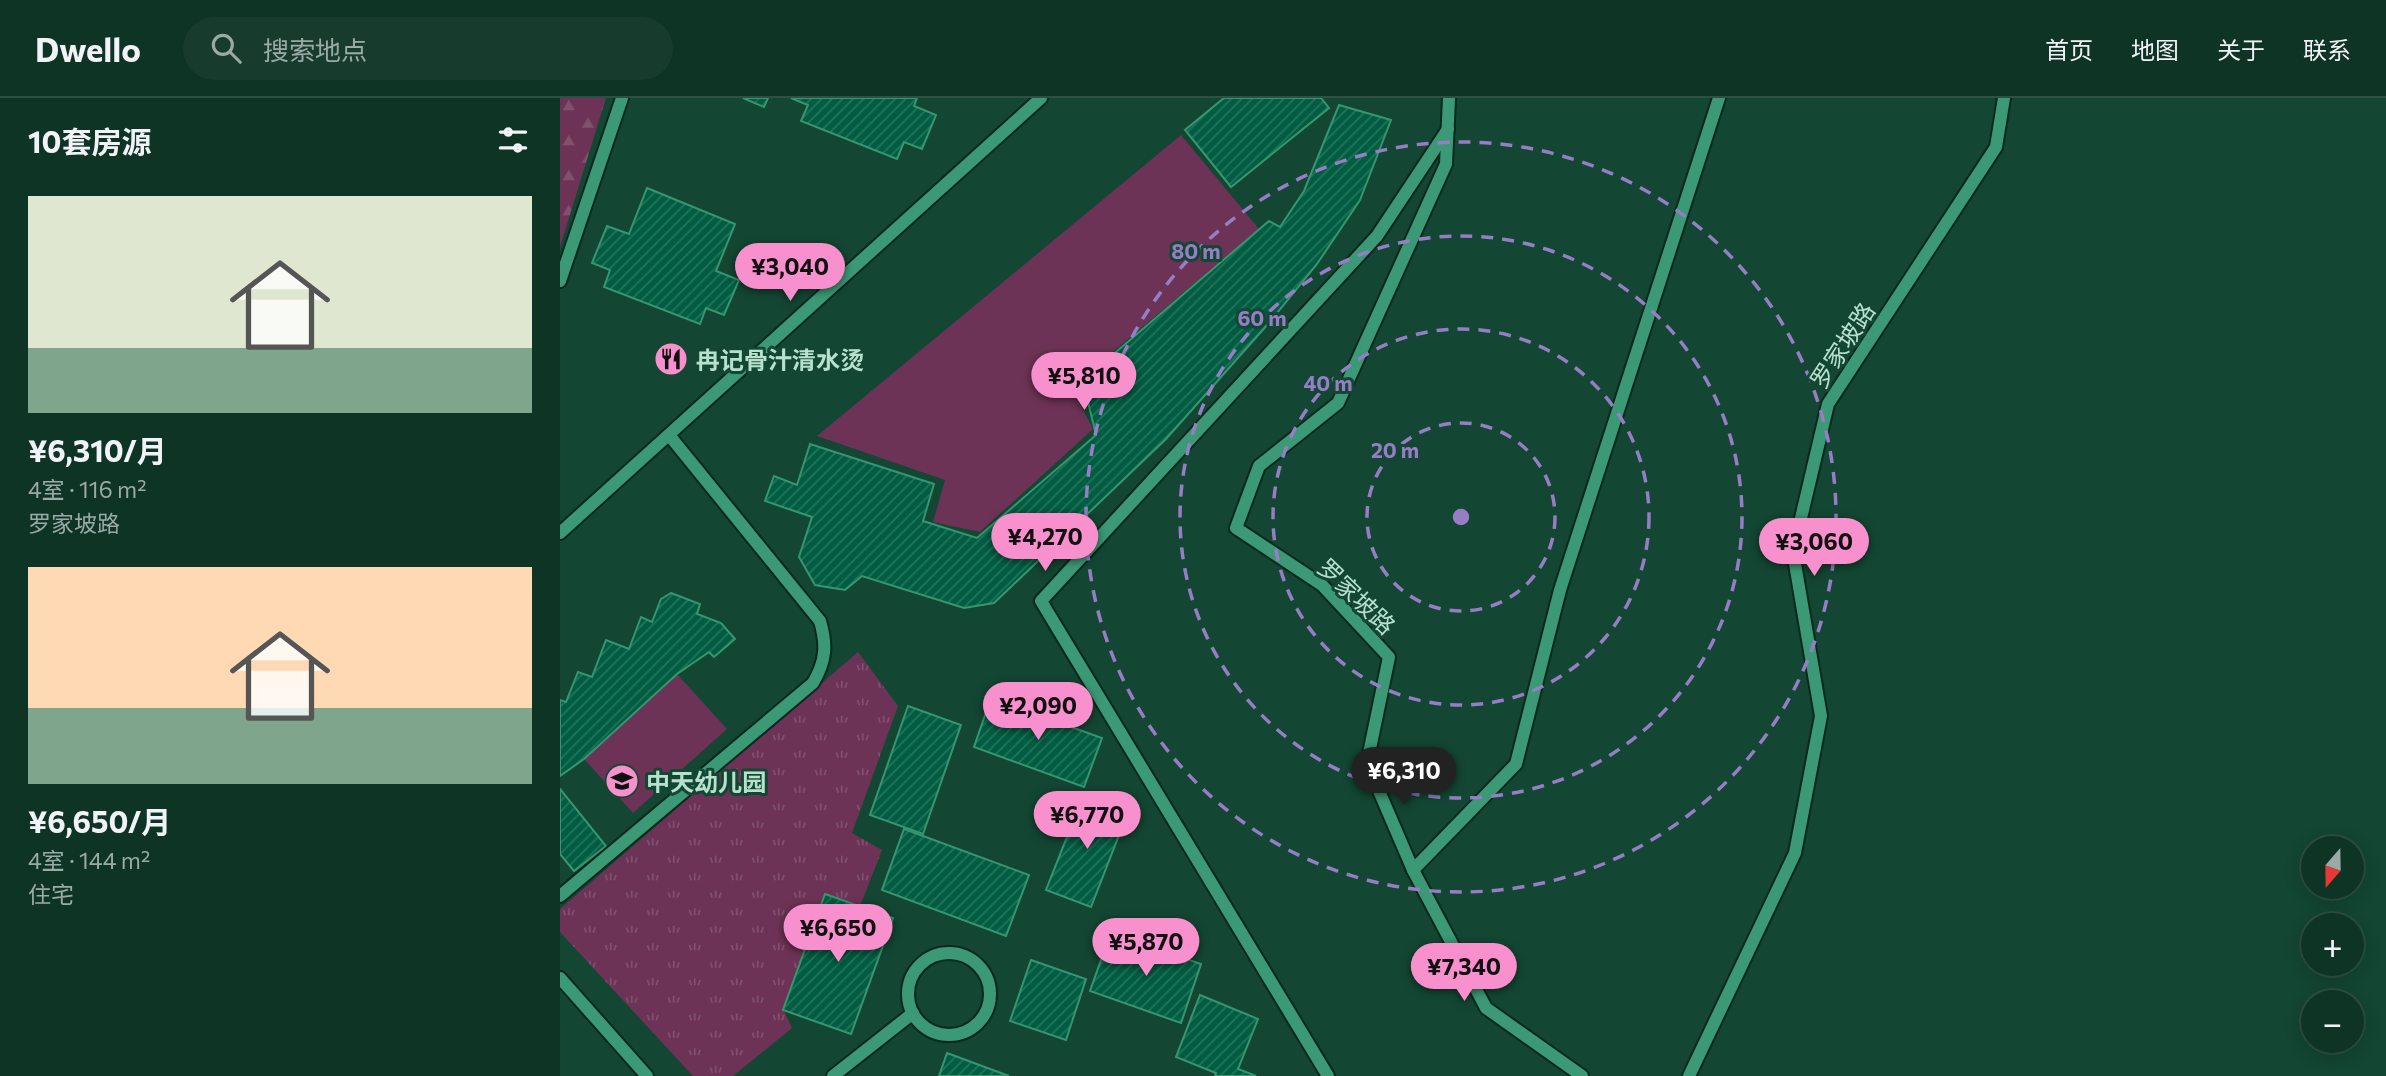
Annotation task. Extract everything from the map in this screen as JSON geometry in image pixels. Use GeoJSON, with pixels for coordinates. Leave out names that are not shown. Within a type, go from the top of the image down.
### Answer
{"type":"FeatureCollection","features":[{"type":"Feature","properties":{"kind":"street"},"geometry":{"type":"LineString","coordinates":[[560,281],[622,98]]}},
{"type":"Feature","properties":{"kind":"street"},"geometry":{"type":"LineString","coordinates":[[560,533],[1041,98]]}},
{"type":"Feature","properties":{"kind":"street","name":"罗家坡路"},"geometry":{"type":"LineString","coordinates":[[1413,870],[1367,763],[1389,657],[1322,585],[1236,528],[1259,466],[1338,403],[1446,164],[1450,98]]}},
{"type":"Feature","properties":{"kind":"street"},"geometry":{"type":"LineString","coordinates":[[1582,1076],[1486,1007],[1413,870],[1516,764],[1560,590],[1719,98]]}},
{"type":"Feature","properties":{"kind":"street","name":"罗家坡路"},"geometry":{"type":"LineString","coordinates":[[1689,1076],[1795,853],[1821,716],[1793,552],[1828,404],[1996,146],[2004,98]]}},
{"type":"Feature","properties":{"kind":"street"},"geometry":{"type":"LineString","coordinates":[[1328,1076],[1041,601],[1377,236],[1448,129]]}},
{"type":"Feature","properties":{"kind":"street"},"geometry":{"type":"LineString","coordinates":[[560,895],[813,683],[822,668],[827,643],[820,621],[669,435]]}},
{"type":"Feature","properties":{"kind":"street"},"geometry":{"type":"LineString","coordinates":[[951,953],[965,956],[977,964],[986,975],[990,1001],[986,1013],[968,1031],[956,1035],[931,1031],[913,1013],[909,985],[914,972],[931,958],[951,953]]}},
{"type":"Feature","properties":{"kind":"street"},"geometry":{"type":"LineString","coordinates":[[560,978],[647,1076]]}},
{"type":"Feature","properties":{"kind":"street"},"geometry":{"type":"LineString","coordinates":[[833,1076],[913,1013]]}},
{"type":"Feature","properties":{"kind":"green space"},"geometry":{"type":"Polygon","coordinates":[[[560,98],[606,98],[560,247],[560,98]]]}},
{"type":"Feature","properties":{"kind":"green space"},"geometry":{"type":"Polygon","coordinates":[[[1181,135],[1259,229],[1071,387],[1093,429],[980,532],[933,522],[945,480],[817,436],[1181,135]]]}},
{"type":"Feature","properties":{"kind":"green space"},"geometry":{"type":"Polygon","coordinates":[[[858,652],[898,706],[852,833],[882,850],[860,906],[825,894],[783,1009],[792,1028],[733,1076],[693,1076],[560,932],[560,909],[858,652]]]}},
{"type":"Feature","properties":{"kind":"green space"},"geometry":{"type":"Polygon","coordinates":[[[677,674],[727,729],[633,813],[584,759],[677,674]]]}},
{"type":"Feature","properties":{"kind":"building"},"geometry":{"type":"Polygon","coordinates":[[[743,98],[768,98],[764,107],[743,98]]]}},
{"type":"Feature","properties":{"kind":"building"},"geometry":{"type":"Polygon","coordinates":[[[791,98],[917,98],[914,106],[936,115],[922,149],[904,142],[897,159],[801,121],[808,105],[791,98]]]}},
{"type":"Feature","properties":{"kind":"building"},"geometry":{"type":"Polygon","coordinates":[[[1224,98],[1321,98],[1329,108],[1231,187],[1185,130],[1224,98]]]}},
{"type":"Feature","properties":{"kind":"building"},"geometry":{"type":"Polygon","coordinates":[[[1339,105],[1391,120],[1360,200],[1317,264],[1166,439],[994,603],[964,608],[862,576],[845,590],[815,585],[799,557],[812,517],[765,501],[774,476],[797,485],[810,444],[934,484],[923,521],[977,538],[1096,435],[1088,402],[1089,384],[1096,369],[1269,221],[1280,227],[1304,191],[1339,105]]]}},
{"type":"Feature","properties":{"kind":"building"},"geometry":{"type":"Polygon","coordinates":[[[647,188],[735,224],[716,271],[739,280],[724,315],[706,308],[700,324],[604,287],[610,270],[592,263],[607,226],[629,234],[647,188]]]}},
{"type":"Feature","properties":{"kind":"building"},"geometry":{"type":"Polygon","coordinates":[[[671,593],[700,604],[697,614],[721,623],[735,639],[714,657],[709,652],[677,674],[584,759],[560,776],[560,700],[566,702],[578,672],[592,677],[606,640],[629,649],[641,617],[652,622],[661,599],[671,593]]]}},
{"type":"Feature","properties":{"kind":"building"},"geometry":{"type":"Polygon","coordinates":[[[991,698],[1102,738],[1084,787],[974,747],[991,698]]]}},
{"type":"Feature","properties":{"kind":"building"},"geometry":{"type":"Polygon","coordinates":[[[908,706],[961,725],[923,834],[870,815],[908,706]]]}},
{"type":"Feature","properties":{"kind":"building"},"geometry":{"type":"Polygon","coordinates":[[[560,789],[606,846],[574,871],[560,854],[560,789]]]}},
{"type":"Feature","properties":{"kind":"building"},"geometry":{"type":"Polygon","coordinates":[[[1084,794],[1128,812],[1091,907],[1046,890],[1084,794]]]}},
{"type":"Feature","properties":{"kind":"building"},"geometry":{"type":"Polygon","coordinates":[[[904,829],[1029,875],[1006,936],[882,890],[904,829]]]}},
{"type":"Feature","properties":{"kind":"building"},"geometry":{"type":"Polygon","coordinates":[[[825,894],[893,918],[851,1034],[783,1010],[825,894]]]}},
{"type":"Feature","properties":{"kind":"building"},"geometry":{"type":"Polygon","coordinates":[[[1111,932],[1201,964],[1181,1023],[1090,991],[1111,932]]]}},
{"type":"Feature","properties":{"kind":"building"},"geometry":{"type":"Polygon","coordinates":[[[1031,960],[1086,979],[1066,1040],[1010,1021],[1031,960]]]}},
{"type":"Feature","properties":{"kind":"building"},"geometry":{"type":"Polygon","coordinates":[[[1200,995],[1258,1019],[1238,1069],[1256,1076],[1215,1076],[1216,1073],[1176,1057],[1200,995]]]}},
{"type":"Feature","properties":{"kind":"building"},"geometry":{"type":"Polygon","coordinates":[[[947,1053],[1009,1076],[939,1076],[947,1053]]]}},
{"type":"Feature","properties":{"kind":"place","name":"冉记骨汁清水烫"},"geometry":{"type":"Point","coordinates":[671,359]}},
{"type":"Feature","properties":{"kind":"place","name":"中天幼儿园"},"geometry":{"type":"Point","coordinates":[622,781]}}]}
